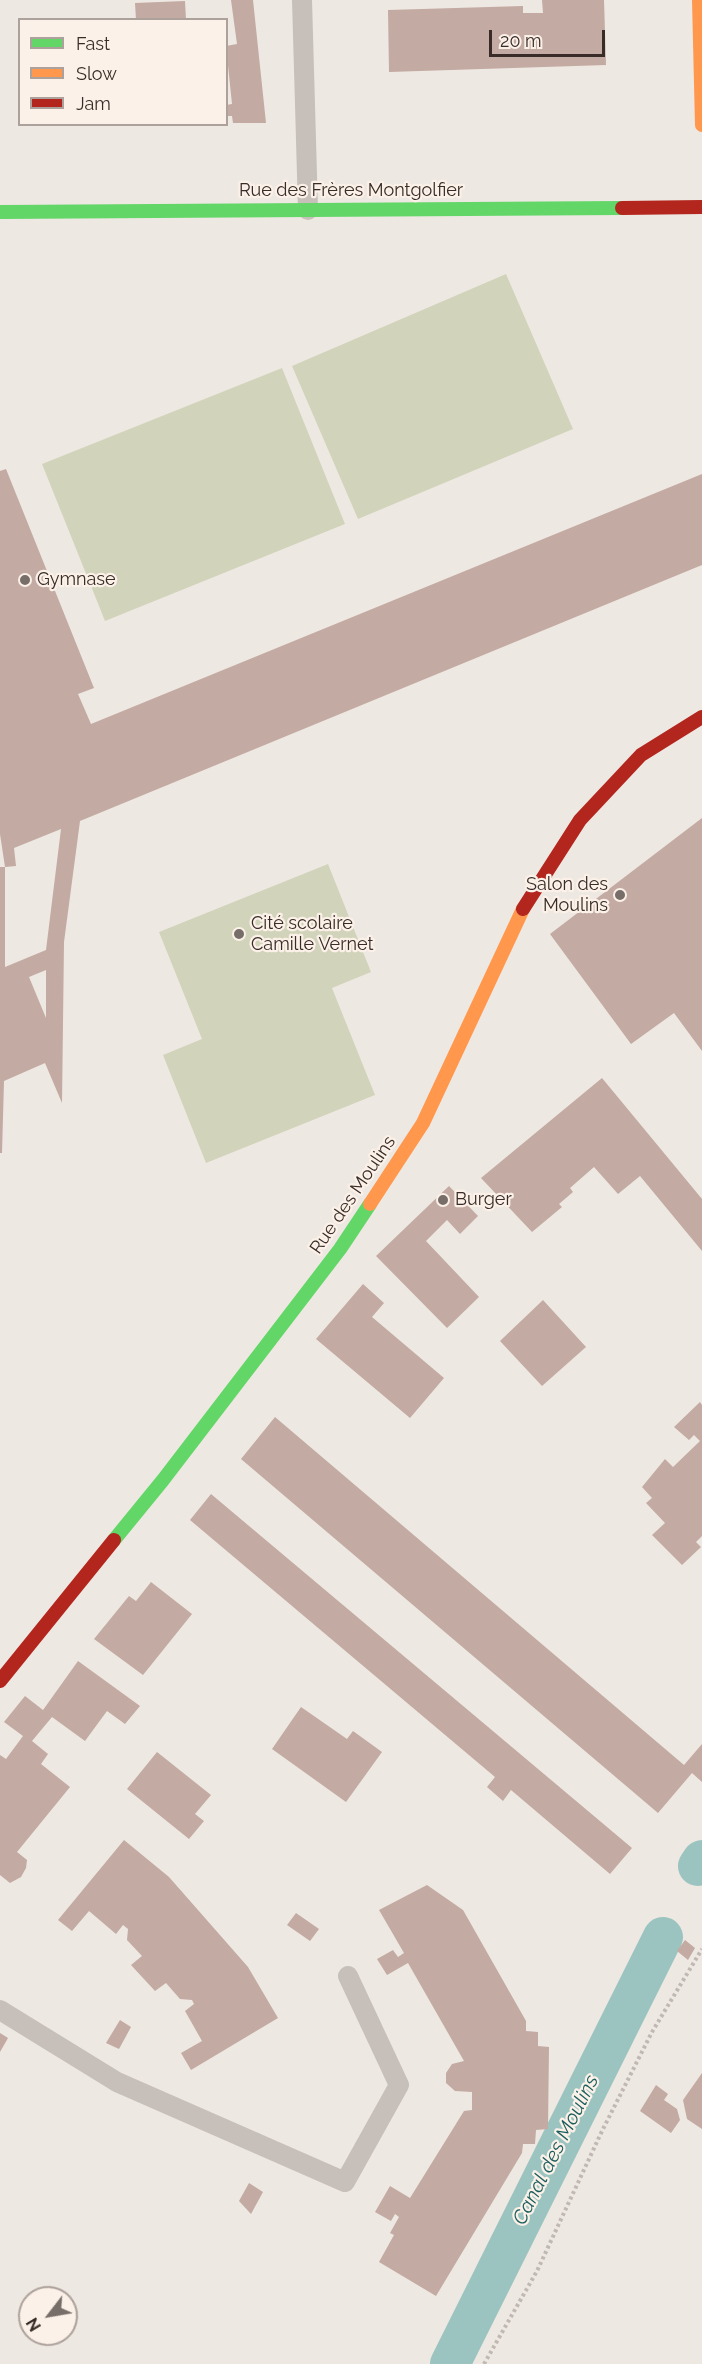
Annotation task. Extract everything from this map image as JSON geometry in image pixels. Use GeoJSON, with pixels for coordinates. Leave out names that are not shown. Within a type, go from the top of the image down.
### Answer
{"type":"FeatureCollection","features":[{"type":"Feature","properties":{"kind":"street"},"geometry":{"type":"LineString","coordinates":[[699,0],[702,125]]}},
{"type":"Feature","properties":{"kind":"street","name":"Rue des Frères Montgolfier"},"geometry":{"type":"LineString","coordinates":[[0,212],[702,207]]}},
{"type":"Feature","properties":{"kind":"street","name":"Rue des Moulins"},"geometry":{"type":"LineString","coordinates":[[0,1681],[163,1480],[340,1249],[423,1123],[527,900],[580,820],[641,754],[702,717]]}},
{"type":"Feature","properties":{"kind":"lane"},"geometry":{"type":"LineString","coordinates":[[302,0],[308,210]]}},
{"type":"Feature","properties":{"kind":"lane"},"geometry":{"type":"LineString","coordinates":[[0,2010],[117,2082],[345,2182],[399,2085],[348,1976]]}},
{"type":"Feature","properties":{"kind":"path"},"geometry":{"type":"LineString","coordinates":[[484,2364],[537,2271],[602,2130],[652,2032],[702,1949]]}},
{"type":"Feature","properties":{"kind":"green space"},"geometry":{"type":"Polygon","coordinates":[[[506,274],[573,429],[358,519],[292,366],[506,274]]]}},
{"type":"Feature","properties":{"kind":"green space"},"geometry":{"type":"Polygon","coordinates":[[[282,368],[345,524],[105,621],[42,464],[282,368]]]}},
{"type":"Feature","properties":{"kind":"green space"},"geometry":{"type":"Polygon","coordinates":[[[328,864],[371,972],[332,988],[375,1095],[206,1163],[163,1055],[202,1039],[159,932],[328,864]]]}},
{"type":"Feature","properties":{"kind":"building"},"geometry":{"type":"Polygon","coordinates":[[[231,0],[253,0],[266,123],[233,123],[232,116],[228,116],[228,105],[232,104],[228,46],[237,44],[231,0]]]}},
{"type":"Feature","properties":{"kind":"building"},"geometry":{"type":"Polygon","coordinates":[[[542,0],[604,0],[606,65],[389,72],[388,10],[523,6],[523,13],[543,13],[542,0]]]}},
{"type":"Feature","properties":{"kind":"building"},"geometry":{"type":"Polygon","coordinates":[[[185,1],[186,18],[136,18],[135,3],[185,1]]]}},
{"type":"Feature","properties":{"kind":"building"},"geometry":{"type":"Polygon","coordinates":[[[6,469],[94,688],[78,694],[91,724],[702,474],[702,565],[80,821],[64,942],[62,1103],[45,1063],[4,1081],[2,1153],[0,1153],[0,867],[5,867],[0,834],[0,471],[6,469]],[[61,829],[14,848],[16,866],[5,867],[5,967],[46,950],[61,829]],[[46,970],[29,977],[46,1018],[46,970]]]}},
{"type":"Feature","properties":{"kind":"building"},"geometry":{"type":"Polygon","coordinates":[[[702,818],[702,1051],[674,1013],[631,1044],[550,934],[702,818]]]}},
{"type":"Feature","properties":{"kind":"building"},"geometry":{"type":"Polygon","coordinates":[[[602,1078],[702,1199],[702,1251],[640,1176],[618,1194],[594,1167],[570,1188],[573,1192],[559,1204],[562,1207],[532,1232],[481,1178],[602,1078]]]}},
{"type":"Feature","properties":{"kind":"building"},"geometry":{"type":"Polygon","coordinates":[[[449,1186],[478,1216],[460,1234],[447,1220],[426,1241],[479,1297],[447,1328],[376,1256],[449,1186]]]}},
{"type":"Feature","properties":{"kind":"building"},"geometry":{"type":"Polygon","coordinates":[[[363,1284],[384,1303],[372,1317],[444,1378],[410,1418],[316,1339],[363,1284]]]}},
{"type":"Feature","properties":{"kind":"building"},"geometry":{"type":"Polygon","coordinates":[[[543,1300],[586,1347],[542,1386],[500,1341],[543,1300]]]}},
{"type":"Feature","properties":{"kind":"building"},"geometry":{"type":"Polygon","coordinates":[[[700,1402],[702,1405],[702,1536],[696,1542],[701,1547],[682,1565],[652,1535],[665,1523],[646,1503],[652,1498],[642,1487],[665,1459],[673,1467],[700,1441],[694,1435],[689,1440],[674,1427],[700,1402]]]}},
{"type":"Feature","properties":{"kind":"building"},"geometry":{"type":"Polygon","coordinates":[[[275,1417],[684,1765],[702,1744],[702,1782],[692,1773],[658,1813],[241,1459],[275,1417]]]}},
{"type":"Feature","properties":{"kind":"building"},"geometry":{"type":"Polygon","coordinates":[[[211,1494],[632,1848],[610,1874],[511,1790],[503,1801],[487,1787],[495,1777],[190,1520],[211,1494]]]}},
{"type":"Feature","properties":{"kind":"building"},"geometry":{"type":"Polygon","coordinates":[[[151,1582],[192,1614],[143,1675],[94,1639],[129,1596],[136,1601],[151,1582]]]}},
{"type":"Feature","properties":{"kind":"building"},"geometry":{"type":"Polygon","coordinates":[[[78,1661],[140,1706],[125,1724],[107,1711],[85,1741],[52,1717],[32,1741],[48,1754],[41,1764],[70,1787],[17,1852],[27,1860],[26,1868],[21,1877],[10,1883],[0,1875],[0,1755],[6,1759],[23,1736],[4,1722],[25,1696],[43,1710],[78,1661]]]}},
{"type":"Feature","properties":{"kind":"building"},"geometry":{"type":"Polygon","coordinates":[[[301,1707],[347,1739],[353,1731],[382,1752],[346,1802],[272,1749],[301,1707]]]}},
{"type":"Feature","properties":{"kind":"building"},"geometry":{"type":"Polygon","coordinates":[[[157,1752],[211,1795],[195,1814],[204,1821],[189,1839],[127,1789],[157,1752]]]}},
{"type":"Feature","properties":{"kind":"building"},"geometry":{"type":"Polygon","coordinates":[[[124,1840],[169,1877],[248,1967],[278,2018],[191,2070],[181,2053],[202,2041],[185,2011],[194,2004],[192,2000],[180,1999],[166,1983],[155,1991],[131,1965],[142,1956],[127,1940],[128,1929],[123,1925],[116,1934],[89,1911],[72,1931],[58,1920],[124,1840]]]}},
{"type":"Feature","properties":{"kind":"building"},"geometry":{"type":"Polygon","coordinates":[[[427,1885],[463,1910],[526,2021],[526,2031],[538,2032],[538,2046],[549,2047],[548,2129],[536,2130],[535,2144],[523,2144],[522,2153],[436,2296],[379,2262],[394,2235],[390,2233],[399,2217],[395,2214],[391,2221],[375,2212],[390,2186],[410,2198],[464,2111],[472,2110],[472,2092],[455,2091],[446,2083],[446,2073],[452,2064],[464,2061],[408,1963],[387,1975],[377,1959],[393,1950],[398,1957],[404,1953],[379,1910],[427,1885]]]}},
{"type":"Feature","properties":{"kind":"building"},"geometry":{"type":"Polygon","coordinates":[[[296,1913],[319,1929],[310,1941],[287,1925],[296,1913]]]}},
{"type":"Feature","properties":{"kind":"building"},"geometry":{"type":"Polygon","coordinates":[[[685,1940],[695,1948],[688,1960],[677,1951],[685,1940]]]}},
{"type":"Feature","properties":{"kind":"building"},"geometry":{"type":"Polygon","coordinates":[[[120,2020],[131,2027],[119,2049],[106,2043],[120,2020]]]}},
{"type":"Feature","properties":{"kind":"building"},"geometry":{"type":"Polygon","coordinates":[[[0,2033],[8,2038],[0,2052],[0,2033]]]}},
{"type":"Feature","properties":{"kind":"building"},"geometry":{"type":"Polygon","coordinates":[[[702,2073],[702,2129],[687,2119],[683,2100],[702,2073]]]}},
{"type":"Feature","properties":{"kind":"building"},"geometry":{"type":"Polygon","coordinates":[[[656,2085],[668,2094],[664,2100],[677,2109],[680,2120],[671,2133],[640,2111],[656,2085]]]}},
{"type":"Feature","properties":{"kind":"building"},"geometry":{"type":"Polygon","coordinates":[[[249,2183],[263,2192],[251,2214],[239,2201],[249,2183]]]}},
{"type":"Feature","properties":{"kind":"waterway","name":"Canal des Moulins"},"geometry":{"type":"LineString","coordinates":[[698,1866],[702,1860]]}},
{"type":"Feature","properties":{"kind":"waterway","name":"Canal des Moulins"},"geometry":{"type":"LineString","coordinates":[[450,2364],[663,1937]]}},
{"type":"Feature","properties":{"kind":"traffic: fast"},"geometry":{"type":"LineString","coordinates":[[0,212],[622,208]]}},
{"type":"Feature","properties":{"kind":"traffic: fast"},"geometry":{"type":"LineString","coordinates":[[114,1540],[163,1480],[340,1249],[370,1204]]}},
{"type":"Feature","properties":{"kind":"traffic: slow"},"geometry":{"type":"LineString","coordinates":[[699,0],[702,125]]}},
{"type":"Feature","properties":{"kind":"traffic: slow"},"geometry":{"type":"LineString","coordinates":[[370,1204],[423,1123],[523,909]]}},
{"type":"Feature","properties":{"kind":"traffic: jam"},"geometry":{"type":"LineString","coordinates":[[622,208],[702,207]]}},
{"type":"Feature","properties":{"kind":"traffic: jam"},"geometry":{"type":"LineString","coordinates":[[523,909],[580,820],[641,755],[702,717]]}},
{"type":"Feature","properties":{"kind":"traffic: jam"},"geometry":{"type":"LineString","coordinates":[[0,1681],[114,1540]]}},
{"type":"Feature","properties":{"kind":"place","name":"Gymnase"},"geometry":{"type":"Point","coordinates":[25,580]}},
{"type":"Feature","properties":{"kind":"place","name":"Salon des Moulins"},"geometry":{"type":"Point","coordinates":[620,895]}},
{"type":"Feature","properties":{"kind":"place","name":"Cité scolaire Camille Vernet"},"geometry":{"type":"Point","coordinates":[239,934]}},
{"type":"Feature","properties":{"kind":"place","name":"Burger"},"geometry":{"type":"Point","coordinates":[443,1200]}}]}
